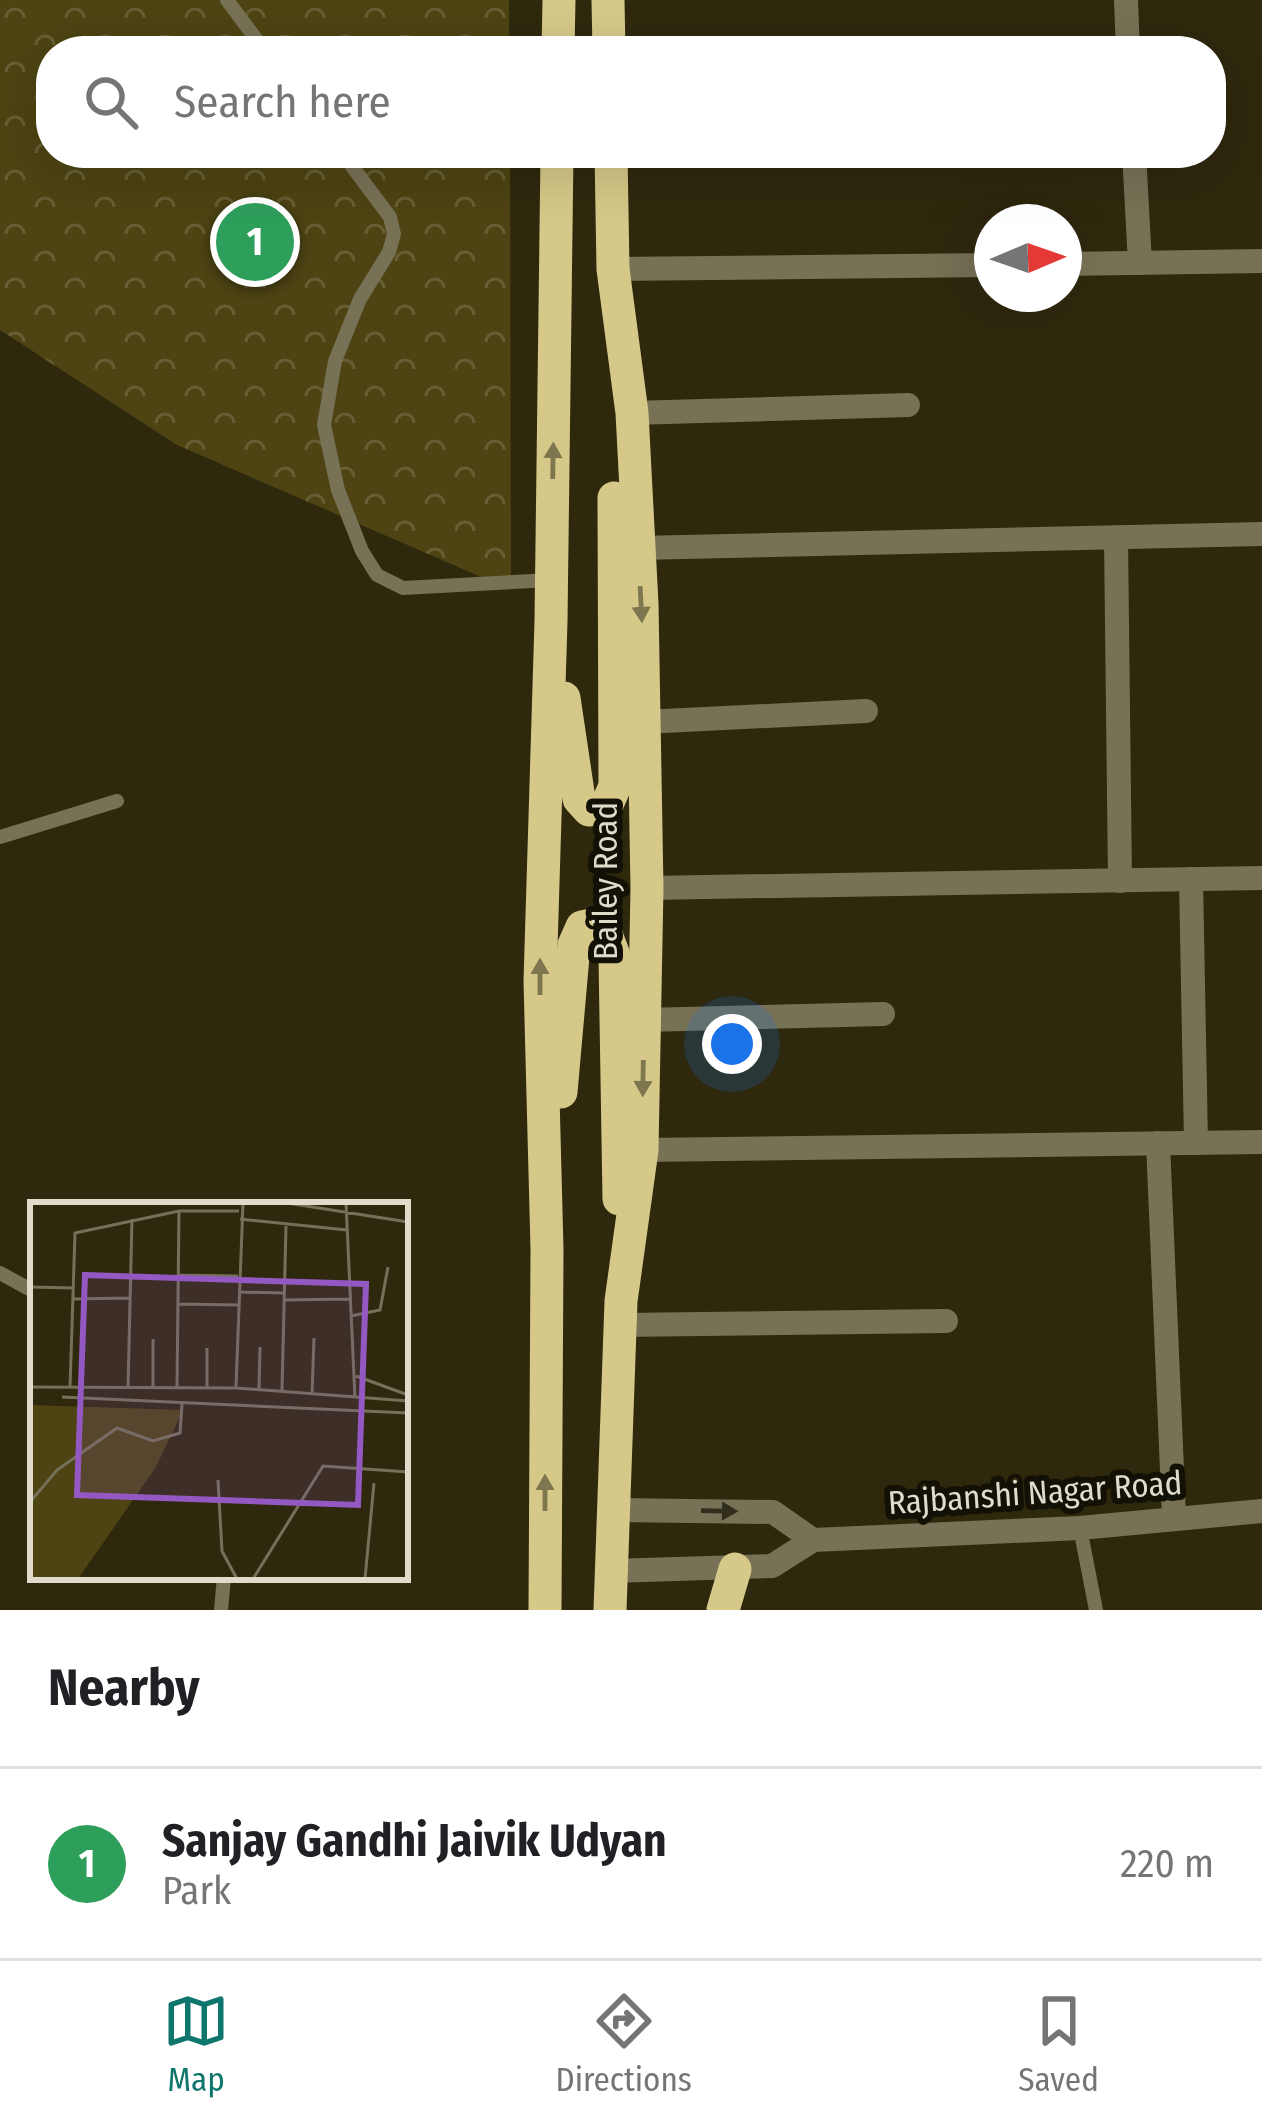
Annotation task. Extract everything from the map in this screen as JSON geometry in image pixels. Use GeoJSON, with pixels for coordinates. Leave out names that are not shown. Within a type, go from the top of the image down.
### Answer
{"type":"FeatureCollection","features":[{"type":"Feature","properties":{"kind":"highway"},"geometry":{"type":"LineString","coordinates":[[559,0],[559,36]]}},
{"type":"Feature","properties":{"kind":"highway"},"geometry":{"type":"LineString","coordinates":[[608,0],[609,36]]}},
{"type":"Feature","properties":{"kind":"highway","name":"Bailey Road"},"geometry":{"type":"LineString","coordinates":[[545,1610],[547,1249],[540,981],[557,168]]}},
{"type":"Feature","properties":{"kind":"highway","name":"Bailey Road"},"geometry":{"type":"LineString","coordinates":[[610,168],[617,322],[632,412],[647,889],[642,1150],[620,1313],[610,1610]]}},
{"type":"Feature","properties":{"kind":"highway"},"geometry":{"type":"LineString","coordinates":[[550,621],[579,799],[589,810],[598,810],[612,802],[615,786],[612,615],[617,322]]}},
{"type":"Feature","properties":{"kind":"highway"},"geometry":{"type":"LineString","coordinates":[[547,1249],[574,945],[582,927],[597,924],[604,928],[615,958],[620,1313]]}},
{"type":"Feature","properties":{"kind":"highway"},"geometry":{"type":"LineString","coordinates":[[723,1610],[735,1569]]}},
{"type":"Feature","properties":{"kind":"street"},"geometry":{"type":"LineString","coordinates":[[1126,0],[1127,36]]}},
{"type":"Feature","properties":{"kind":"street"},"geometry":{"type":"LineString","coordinates":[[1135,168],[1140,263]]}},
{"type":"Feature","properties":{"kind":"street"},"geometry":{"type":"LineString","coordinates":[[1082,264],[1262,261]]}},
{"type":"Feature","properties":{"kind":"street"},"geometry":{"type":"LineString","coordinates":[[613,269],[974,265]]}},
{"type":"Feature","properties":{"kind":"street"},"geometry":{"type":"LineString","coordinates":[[632,412],[908,405]]}},
{"type":"Feature","properties":{"kind":"street"},"geometry":{"type":"LineString","coordinates":[[637,548],[1262,534]]}},
{"type":"Feature","properties":{"kind":"street"},"geometry":{"type":"LineString","coordinates":[[1116,538],[1120,881]]}},
{"type":"Feature","properties":{"kind":"street"},"geometry":{"type":"LineString","coordinates":[[644,722],[866,711]]}},
{"type":"Feature","properties":{"kind":"street"},"geometry":{"type":"LineString","coordinates":[[647,889],[1262,878]]}},
{"type":"Feature","properties":{"kind":"street"},"geometry":{"type":"LineString","coordinates":[[1192,880],[1196,1143]]}},
{"type":"Feature","properties":{"kind":"street"},"geometry":{"type":"LineString","coordinates":[[644,1020],[884,1014]]}},
{"type":"Feature","properties":{"kind":"street"},"geometry":{"type":"LineString","coordinates":[[642,1150],[1262,1142]]}},
{"type":"Feature","properties":{"kind":"street"},"geometry":{"type":"LineString","coordinates":[[1158,1143],[1174,1517]]}},
{"type":"Feature","properties":{"kind":"street"},"geometry":{"type":"LineString","coordinates":[[620,1313],[946,1322]]}},
{"type":"Feature","properties":{"kind":"street"},"geometry":{"type":"LineString","coordinates":[[616,1510],[773,1512],[813,1540]]}},
{"type":"Feature","properties":{"kind":"street","name":"Rajbanshi Nagar Road"},"geometry":{"type":"LineString","coordinates":[[611,1571],[772,1566],[813,1540],[1079,1528],[1262,1511]]}},
{"type":"Feature","properties":{"kind":"lane"},"geometry":{"type":"LineString","coordinates":[[227,0],[254,36]]}},
{"type":"Feature","properties":{"kind":"lane"},"geometry":{"type":"LineString","coordinates":[[353,168],[390,217],[394,235],[334,361],[324,425],[338,490],[362,551],[376,575],[404,588],[551,580]]}},
{"type":"Feature","properties":{"kind":"lane"},"geometry":{"type":"LineString","coordinates":[[0,837],[117,801]]}},
{"type":"Feature","properties":{"kind":"lane"},"geometry":{"type":"LineString","coordinates":[[0,1273],[30,1289]]}},
{"type":"Feature","properties":{"kind":"lane"},"geometry":{"type":"LineString","coordinates":[[1079,1528],[1096,1610]]}},
{"type":"Feature","properties":{"kind":"lane"},"geometry":{"type":"LineString","coordinates":[[221,1610],[224,1580]]}},
{"type":"Feature","properties":{"kind":"green space"},"geometry":{"type":"Polygon","coordinates":[[[0,0],[509,0],[509,36],[36,36],[36,168],[510,168],[511,590],[177,445],[0,330],[0,0]]]}},
{"type":"Feature","properties":{"kind":"place","name":"Sanjay Gandhi Jaivik Udyan"},"geometry":{"type":"Point","coordinates":[255,242]}}]}
